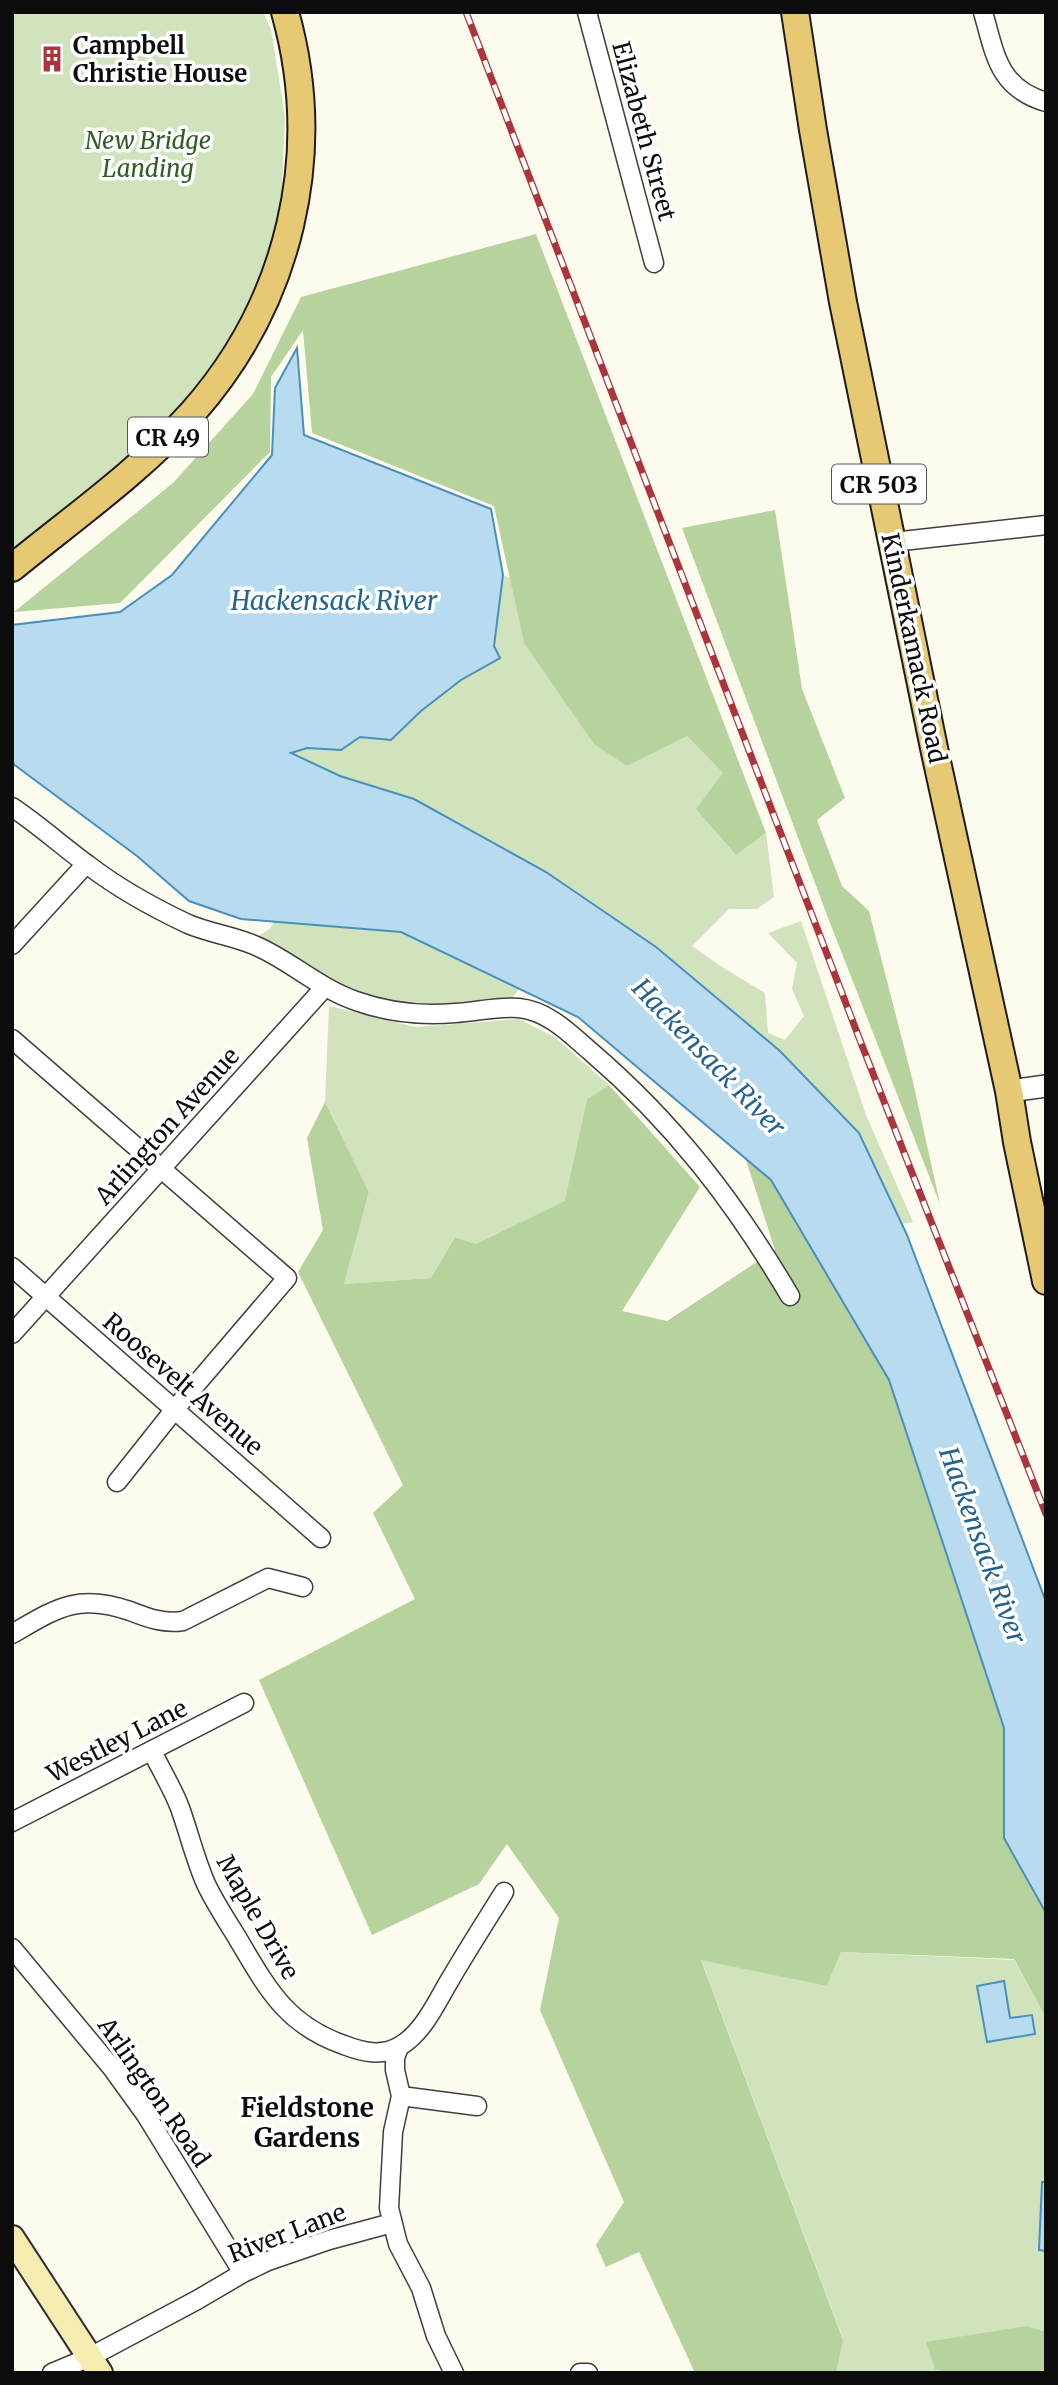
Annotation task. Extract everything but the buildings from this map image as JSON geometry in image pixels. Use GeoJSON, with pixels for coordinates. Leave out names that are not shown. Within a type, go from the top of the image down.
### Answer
{"type":"FeatureCollection","features":[{"type":"Feature","properties":{"kind":"main road","name":"CR 49"},"geometry":{"type":"LineString","coordinates":[[12,568],[126,476],[184,421],[223,375],[261,308],[279,269],[286,245],[300,168],[301,90],[285,12]]}},
{"type":"Feature","properties":{"kind":"main road","name":"Kinderkamack Road"},"geometry":{"type":"LineString","coordinates":[[795,12],[843,302],[879,485],[1009,1091],[1046,1281]]}},
{"type":"Feature","properties":{"kind":"main road"},"geometry":{"type":"LineString","coordinates":[[12,2238],[95,2365]]}},
{"type":"Feature","properties":{"kind":"street","name":"Elizabeth Street"},"geometry":{"type":"LineString","coordinates":[[587,12],[654,263]]}},
{"type":"Feature","properties":{"kind":"street"},"geometry":{"type":"LineString","coordinates":[[982,12],[996,60],[1003,74],[1014,87],[1030,97],[1046,102]]}},
{"type":"Feature","properties":{"kind":"street"},"geometry":{"type":"LineString","coordinates":[[893,542],[1046,526]]}},
{"type":"Feature","properties":{"kind":"street"},"geometry":{"type":"LineString","coordinates":[[12,807],[48,831],[86,864],[158,908],[190,925],[255,945],[324,988],[358,1002],[415,1014],[520,1008],[551,1018],[654,1110],[692,1153],[741,1217],[790,1296]]}},
{"type":"Feature","properties":{"kind":"street"},"geometry":{"type":"LineString","coordinates":[[12,945],[86,864]]}},
{"type":"Feature","properties":{"kind":"street","name":"Arlington Avenue"},"geometry":{"type":"LineString","coordinates":[[46,1296],[163,1170],[324,988]]}},
{"type":"Feature","properties":{"kind":"street"},"geometry":{"type":"LineString","coordinates":[[12,1039],[287,1278],[175,1409],[117,1482]]}},
{"type":"Feature","properties":{"kind":"street"},"geometry":{"type":"LineString","coordinates":[[1009,1091],[1046,1087]]}},
{"type":"Feature","properties":{"kind":"street","name":"Roosevelt Avenue"},"geometry":{"type":"LineString","coordinates":[[12,1267],[321,1538]]}},
{"type":"Feature","properties":{"kind":"street"},"geometry":{"type":"LineString","coordinates":[[12,1334],[46,1296]]}},
{"type":"Feature","properties":{"kind":"street"},"geometry":{"type":"LineString","coordinates":[[12,1634],[61,1607],[78,1603],[110,1604],[171,1623],[183,1621],[268,1578],[303,1587]]}},
{"type":"Feature","properties":{"kind":"street","name":"Westley Lane"},"geometry":{"type":"LineString","coordinates":[[12,1822],[244,1703]]}},
{"type":"Feature","properties":{"kind":"street","name":"Maple Drive"},"geometry":{"type":"LineString","coordinates":[[152,1751],[179,1806],[193,1851],[212,1897],[271,1993],[285,2010],[320,2035],[360,2051],[380,2053],[399,2047]]}},
{"type":"Feature","properties":{"kind":"street"},"geometry":{"type":"LineString","coordinates":[[454,2373],[436,2336],[421,2288],[398,2244],[389,2208],[393,2132],[401,2096],[395,2058],[399,2047],[424,2021],[503,1892]]}},
{"type":"Feature","properties":{"kind":"street","name":"Arlington Road"},"geometry":{"type":"LineString","coordinates":[[12,1948],[104,2059],[146,2115],[243,2273]]}},
{"type":"Feature","properties":{"kind":"street"},"geometry":{"type":"LineString","coordinates":[[401,2096],[477,2106]]}},
{"type":"Feature","properties":{"kind":"street","name":"River Lane"},"geometry":{"type":"LineString","coordinates":[[52,2373],[95,2365],[243,2273],[295,2251],[392,2223]]}},
{"type":"Feature","properties":{"kind":"street"},"geometry":{"type":"LineString","coordinates":[[580,2373],[588,2373]]}},
{"type":"Feature","properties":{"kind":"green space","name":"New Bridge Landing"},"geometry":{"type":"Polygon","coordinates":[[[12,12],[263,12],[271,29],[285,117],[281,208],[261,288],[214,371],[154,443],[12,558],[12,12]]]}},
{"type":"Feature","properties":{"kind":"green space"},"geometry":{"type":"Polygon","coordinates":[[[536,234],[766,833],[736,855],[696,809],[723,773],[687,736],[627,766],[594,744],[524,643],[494,506],[312,433],[303,330],[271,377],[270,452],[120,603],[14,612],[173,483],[253,394],[301,297],[536,234]]]}},
{"type":"Feature","properties":{"kind":"green space"},"geometry":{"type":"Polygon","coordinates":[[[775,510],[802,689],[845,798],[817,820],[842,886],[869,911],[913,1082],[940,1204],[830,923],[682,528],[775,510]]]}},
{"type":"Feature","properties":{"kind":"green space"},"geometry":{"type":"Polygon","coordinates":[[[503,575],[510,578],[524,643],[627,766],[686,735],[724,774],[697,809],[736,855],[766,833],[774,897],[757,909],[729,909],[692,946],[765,993],[768,1033],[785,1040],[804,1016],[792,989],[797,963],[768,933],[801,921],[866,1115],[913,1222],[902,1224],[859,1133],[780,1051],[656,947],[546,872],[414,799],[340,776],[290,753],[307,748],[341,750],[360,737],[391,740],[421,711],[461,679],[500,658],[494,646],[503,575]]]}},
{"type":"Feature","properties":{"kind":"green space"},"geometry":{"type":"Polygon","coordinates":[[[274,922],[401,932],[519,989],[506,1006],[390,1003],[339,990],[255,938],[270,929],[274,922]]]}},
{"type":"Feature","properties":{"kind":"green space"},"geometry":{"type":"Polygon","coordinates":[[[329,1006],[415,1027],[519,1019],[556,1038],[609,1085],[587,1099],[566,1201],[476,1244],[455,1237],[431,1278],[344,1284],[369,1192],[325,1102],[329,1006]]]}},
{"type":"Feature","properties":{"kind":"green space"},"geometry":{"type":"Polygon","coordinates":[[[609,1085],[700,1187],[622,1311],[667,1321],[775,1250],[746,1160],[771,1180],[889,1380],[1004,1728],[1004,1838],[1046,1913],[1046,2018],[1014,1959],[841,1952],[827,1986],[701,1960],[843,2340],[836,2373],[695,2373],[639,2252],[606,2267],[596,2245],[624,2202],[540,2010],[559,1918],[507,1844],[479,1884],[372,1935],[259,1680],[415,1599],[373,1513],[403,1485],[298,1272],[323,1230],[307,1138],[325,1102],[369,1192],[344,1284],[431,1278],[455,1237],[476,1244],[565,1201],[587,1099],[609,1085]]]}},
{"type":"Feature","properties":{"kind":"green space"},"geometry":{"type":"Polygon","coordinates":[[[841,1952],[1014,1960],[1046,2018],[1046,2332],[1027,2326],[935,2369],[952,2373],[836,2373],[843,2339],[701,1959],[827,1986],[841,1952]]]}},
{"type":"Feature","properties":{"kind":"green space"},"geometry":{"type":"Polygon","coordinates":[[[1027,2326],[1046,2332],[1046,2373],[952,2373],[935,2369],[926,2342],[1027,2326]]]}},
{"type":"Feature","properties":{"kind":"water","name":"Hackensack River"},"geometry":{"type":"Polygon","coordinates":[[[297,348],[304,435],[491,509],[503,575],[494,646],[500,658],[461,680],[421,711],[391,740],[360,737],[341,750],[307,748],[291,753],[340,776],[414,799],[546,872],[656,947],[780,1051],[859,1133],[907,1235],[1046,1602],[1046,1913],[1004,1838],[1004,1728],[889,1380],[771,1180],[578,1017],[401,932],[241,919],[189,901],[137,856],[12,763],[12,625],[120,612],[172,575],[272,455],[275,388],[297,348]]]}},
{"type":"Feature","properties":{"kind":"water"},"geometry":{"type":"Polygon","coordinates":[[[1004,1981],[1010,2018],[1032,2015],[1035,2034],[987,2042],[977,1986],[1004,1981]]]}},
{"type":"Feature","properties":{"kind":"water"},"geometry":{"type":"Polygon","coordinates":[[[1042,2182],[1046,2182],[1046,2251],[1039,2250],[1042,2182]]]}},
{"type":"Feature","properties":{"kind":"railway"},"geometry":{"type":"LineString","coordinates":[[466,12],[863,1048],[1046,1514]]}},
{"type":"Feature","properties":{"kind":"place","name":"Campbell Christie House"},"geometry":{"type":"Point","coordinates":[52,59]}},
{"type":"Feature","properties":{"kind":"district","name":"Fieldstone Gardens"},"geometry":{"type":"Point","coordinates":[307,2122]}}]}
